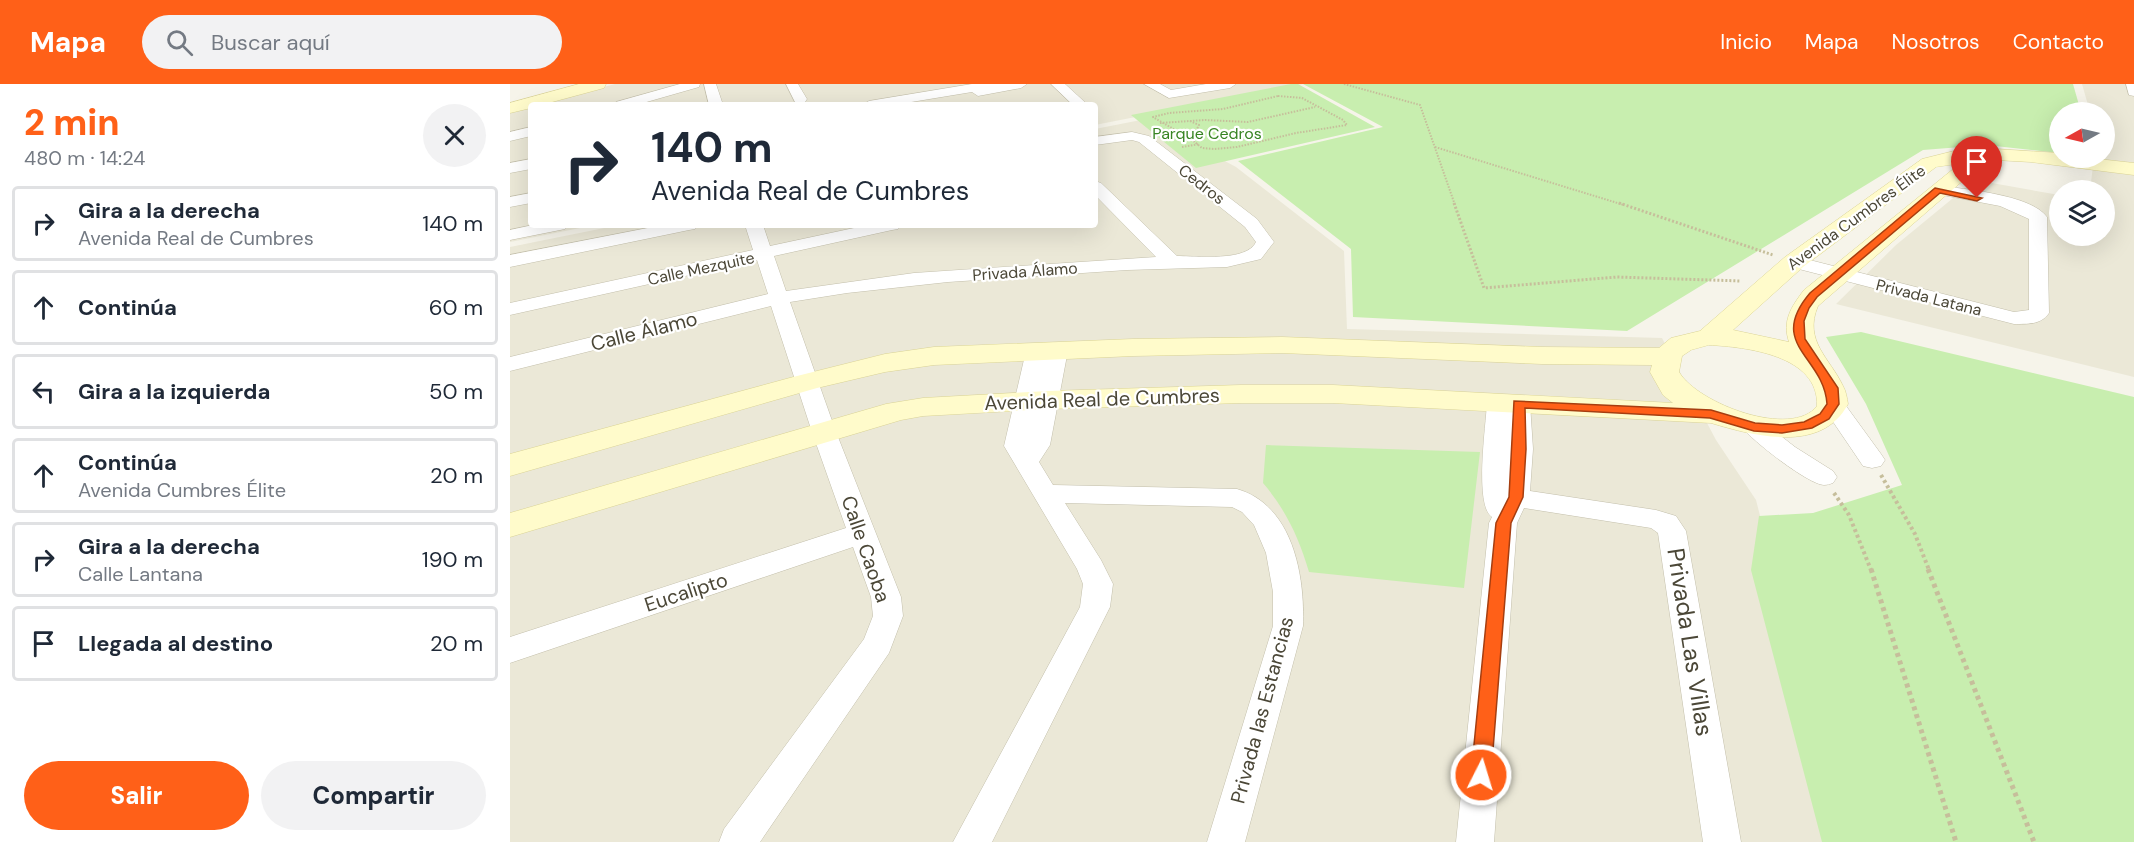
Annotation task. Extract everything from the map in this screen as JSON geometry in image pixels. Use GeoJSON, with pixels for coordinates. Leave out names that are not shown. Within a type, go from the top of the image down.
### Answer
{"type":"FeatureCollection","features":[{"type":"Feature","properties":{"kind":"street"},"geometry":{"type":"LineString","coordinates":[[510,98],[563,84]]}},
{"type":"Feature","properties":{"kind":"street"},"geometry":{"type":"LineString","coordinates":[[532,102],[598,84]]}},
{"type":"Feature","properties":{"kind":"street"},"geometry":{"type":"LineString","coordinates":[[631,102],[694,84]]}},
{"type":"Feature","properties":{"kind":"street"},"geometry":{"type":"LineString","coordinates":[[710,84],[715,102]]}},
{"type":"Feature","properties":{"kind":"street"},"geometry":{"type":"LineString","coordinates":[[792,84],[800,99]]}},
{"type":"Feature","properties":{"kind":"street"},"geometry":{"type":"LineString","coordinates":[[900,102],[995,84]]}},
{"type":"Feature","properties":{"kind":"street"},"geometry":{"type":"LineString","coordinates":[[904,102],[1021,84]]}},
{"type":"Feature","properties":{"kind":"street"},"geometry":{"type":"LineString","coordinates":[[1057,84],[1078,102]]}},
{"type":"Feature","properties":{"kind":"street"},"geometry":{"type":"LineString","coordinates":[[1150,84],[1170,94],[1230,84]]}},
{"type":"Feature","properties":{"kind":"street"},"geometry":{"type":"LineString","coordinates":[[2132,84],[2134,92]]}},
{"type":"Feature","properties":{"kind":"street"},"geometry":{"type":"LineString","coordinates":[[972,93],[981,102]]}},
{"type":"Feature","properties":{"kind":"street"},"geometry":{"type":"LineString","coordinates":[[510,108],[528,103]]}},
{"type":"Feature","properties":{"kind":"street","name":"Cedros"},"geometry":{"type":"LineString","coordinates":[[1098,141],[1132,136],[1144,139],[1251,223],[1265,242]]}},
{"type":"Feature","properties":{"kind":"street","name":"Avenida Cumbres Élite"},"geometry":{"type":"LineString","coordinates":[[1709,337],[1768,282],[1929,163],[1949,156],[2002,158],[2128,176]]}},
{"type":"Feature","properties":{"kind":"street","name":"Avenida Cumbres Élite"},"geometry":{"type":"LineString","coordinates":[[1833,404],[1832,388],[1799,339],[1799,321],[1803,307],[1813,295],[1959,174],[2002,158]]}},
{"type":"Feature","properties":{"kind":"street"},"geometry":{"type":"LineString","coordinates":[[510,168],[528,165]]}},
{"type":"Feature","properties":{"kind":"street"},"geometry":{"type":"LineString","coordinates":[[1098,189],[1172,262]]}},
{"type":"Feature","properties":{"kind":"street","name":"Privada Latana"},"geometry":{"type":"LineString","coordinates":[[1794,262],[2014,318],[2030,318],[2039,313],[2038,217],[2031,211],[2016,206],[1938,190]]}},
{"type":"Feature","properties":{"kind":"street"},"geometry":{"type":"LineString","coordinates":[[510,202],[528,199]]}},
{"type":"Feature","properties":{"kind":"street"},"geometry":{"type":"LineString","coordinates":[[510,227],[528,224]]}},
{"type":"Feature","properties":{"kind":"street"},"geometry":{"type":"LineString","coordinates":[[510,235],[544,228]]}},
{"type":"Feature","properties":{"kind":"street"},"geometry":{"type":"LineString","coordinates":[[510,261],[674,228]]}},
{"type":"Feature","properties":{"kind":"street","name":"Calle Caoba"},"geometry":{"type":"LineString","coordinates":[[738,842],[878,644],[888,616],[886,597],[824,432],[755,228]]}},
{"type":"Feature","properties":{"kind":"street","name":"Calle Mezquite"},"geometry":{"type":"LineString","coordinates":[[510,309],[879,228]]}},
{"type":"Feature","properties":{"kind":"street","name":"Privada Álamo"},"geometry":{"type":"LineString","coordinates":[[778,298],[849,286],[919,278],[1172,262],[1217,262],[1256,255],[1263,249],[1265,242]]}},
{"type":"Feature","properties":{"kind":"street","name":"Calle Álamo"},"geometry":{"type":"LineString","coordinates":[[510,364],[778,298]]}},
{"type":"Feature","properties":{"kind":"street"},"geometry":{"type":"LineString","coordinates":[[1820,372],[1798,356],[1769,344],[1738,338],[1709,337],[1683,343],[1668,356],[1664,369],[1671,385],[1687,400],[1711,414],[1754,427],[1782,429],[1807,425],[1824,417],[1833,404],[1872,460]]}},
{"type":"Feature","properties":{"kind":"street"},"geometry":{"type":"LineString","coordinates":[[510,465],[807,382],[908,358],[1243,345],[1332,346],[1581,358],[1668,356]]}},
{"type":"Feature","properties":{"kind":"street"},"geometry":{"type":"LineString","coordinates":[[972,842],[1095,607],[1098,584],[1048,494],[1016,446],[1037,400],[1047,351]]}},
{"type":"Feature","properties":{"kind":"street","name":"Avenida Real de Cumbres"},"geometry":{"type":"LineString","coordinates":[[510,525],[824,432],[915,408],[1037,400],[1241,394],[1333,394],[1711,414]]}},
{"type":"Feature","properties":{"kind":"street"},"geometry":{"type":"LineString","coordinates":[[1475,842],[1505,505],[1520,449],[1508,403]]}},
{"type":"Feature","properties":{"kind":"street"},"geometry":{"type":"LineString","coordinates":[[1754,427],[1786,453],[1824,477]]}},
{"type":"Feature","properties":{"kind":"street","name":"Privada las Estancias"},"geometry":{"type":"LineString","coordinates":[[1048,494],[1237,498],[1256,508],[1277,543],[1290,607],[1288,626],[1226,842]]}},
{"type":"Feature","properties":{"kind":"street","name":"Privada Las Villas"},"geometry":{"type":"LineString","coordinates":[[1505,505],[1656,519],[1666,523],[1672,531],[1722,842]]}},
{"type":"Feature","properties":{"kind":"street","name":"Eucalipto"},"geometry":{"type":"LineString","coordinates":[[510,651],[862,533]]}},
{"type":"Feature","properties":{"kind":"path"},"geometry":{"type":"LineString","coordinates":[[1344,84],[1420,105],[1484,288],[1617,277],[1768,282]]}},
{"type":"Feature","properties":{"kind":"path"},"geometry":{"type":"LineString","coordinates":[[1278,96],[1302,98],[1316,106],[1343,120],[1347,125],[1335,130],[1298,132],[1216,150],[1202,148],[1195,139],[1159,123],[1153,117],[1168,113],[1223,109],[1278,96]]}},
{"type":"Feature","properties":{"kind":"path"},"geometry":{"type":"LineString","coordinates":[[1159,123],[1187,120],[1248,122],[1316,106]]}},
{"type":"Feature","properties":{"kind":"path"},"geometry":{"type":"LineString","coordinates":[[1187,120],[1199,125],[1195,132],[1199,138],[1195,139]]}},
{"type":"Feature","properties":{"kind":"path"},"geometry":{"type":"LineString","coordinates":[[1435,147],[1683,223],[1794,262]]}},
{"type":"Feature","properties":{"kind":"path"},"geometry":{"type":"LineString","coordinates":[[1872,460],[1915,534],[2034,842]]}},
{"type":"Feature","properties":{"kind":"path"},"geometry":{"type":"LineString","coordinates":[[1824,477],[1849,515],[1872,572],[1956,842]]}},
{"type":"Feature","properties":{"kind":"shaded area"},"geometry":{"type":"Polygon","coordinates":[[[615,84],[1303,84],[1098,124],[1098,102],[548,102],[615,84]]]}},
{"type":"Feature","properties":{"kind":"shaded area"},"geometry":{"type":"Polygon","coordinates":[[[2082,84],[2134,84],[2134,377],[1836,304],[1896,245],[1975,180],[2049,193],[2049,246],[2115,246],[2115,180],[2091,180],[2093,168],[2115,168],[2115,102],[2087,102],[2082,84]]]}},
{"type":"Feature","properties":{"kind":"shaded area"},"geometry":{"type":"Polygon","coordinates":[[[528,108],[528,228],[580,228],[510,242],[510,112],[528,108]]]}},
{"type":"Feature","properties":{"kind":"shaded area"},"geometry":{"type":"Polygon","coordinates":[[[1146,119],[1236,167],[1344,251],[1347,329],[1662,338],[1716,440],[1756,500],[1843,842],[510,842],[510,247],[604,228],[1098,228],[1098,128],[1146,119]]]}},
{"type":"Feature","properties":{"kind":"green space","name":"Parque Cedros"},"geometry":{"type":"Polygon","coordinates":[[[1298,84],[1375,127],[1196,168],[1131,115],[1298,84]]]}},
{"type":"Feature","properties":{"kind":"green space"},"geometry":{"type":"Polygon","coordinates":[[[1303,84],[2073,84],[2078,102],[2049,102],[2049,152],[1986,145],[1923,150],[1627,331],[1353,317],[1351,249],[1238,161],[1383,127],[1303,84]]]}},
{"type":"Feature","properties":{"kind":"green space"},"geometry":{"type":"Polygon","coordinates":[[[1861,332],[2134,397],[2134,842],[1822,842],[1751,570],[1759,516],[1813,513],[1902,485],[1866,404],[1826,337],[1861,332]]]}},
{"type":"Feature","properties":{"kind":"green space"},"geometry":{"type":"Polygon","coordinates":[[[1266,445],[1480,452],[1464,588],[1309,572],[1291,525],[1263,483],[1266,445]]]}},
{"type":"Feature","properties":{"kind":"route"},"geometry":{"type":"LineString","coordinates":[[1481,775],[1503,523],[1516,497],[1520,449],[1518,404],[1652,413],[1711,414],[1754,427],[1782,429],[1807,425],[1824,417],[1833,404],[1832,388],[1799,339],[1799,321],[1803,307],[1813,295],[1938,190],[1977,198]]}}]}
